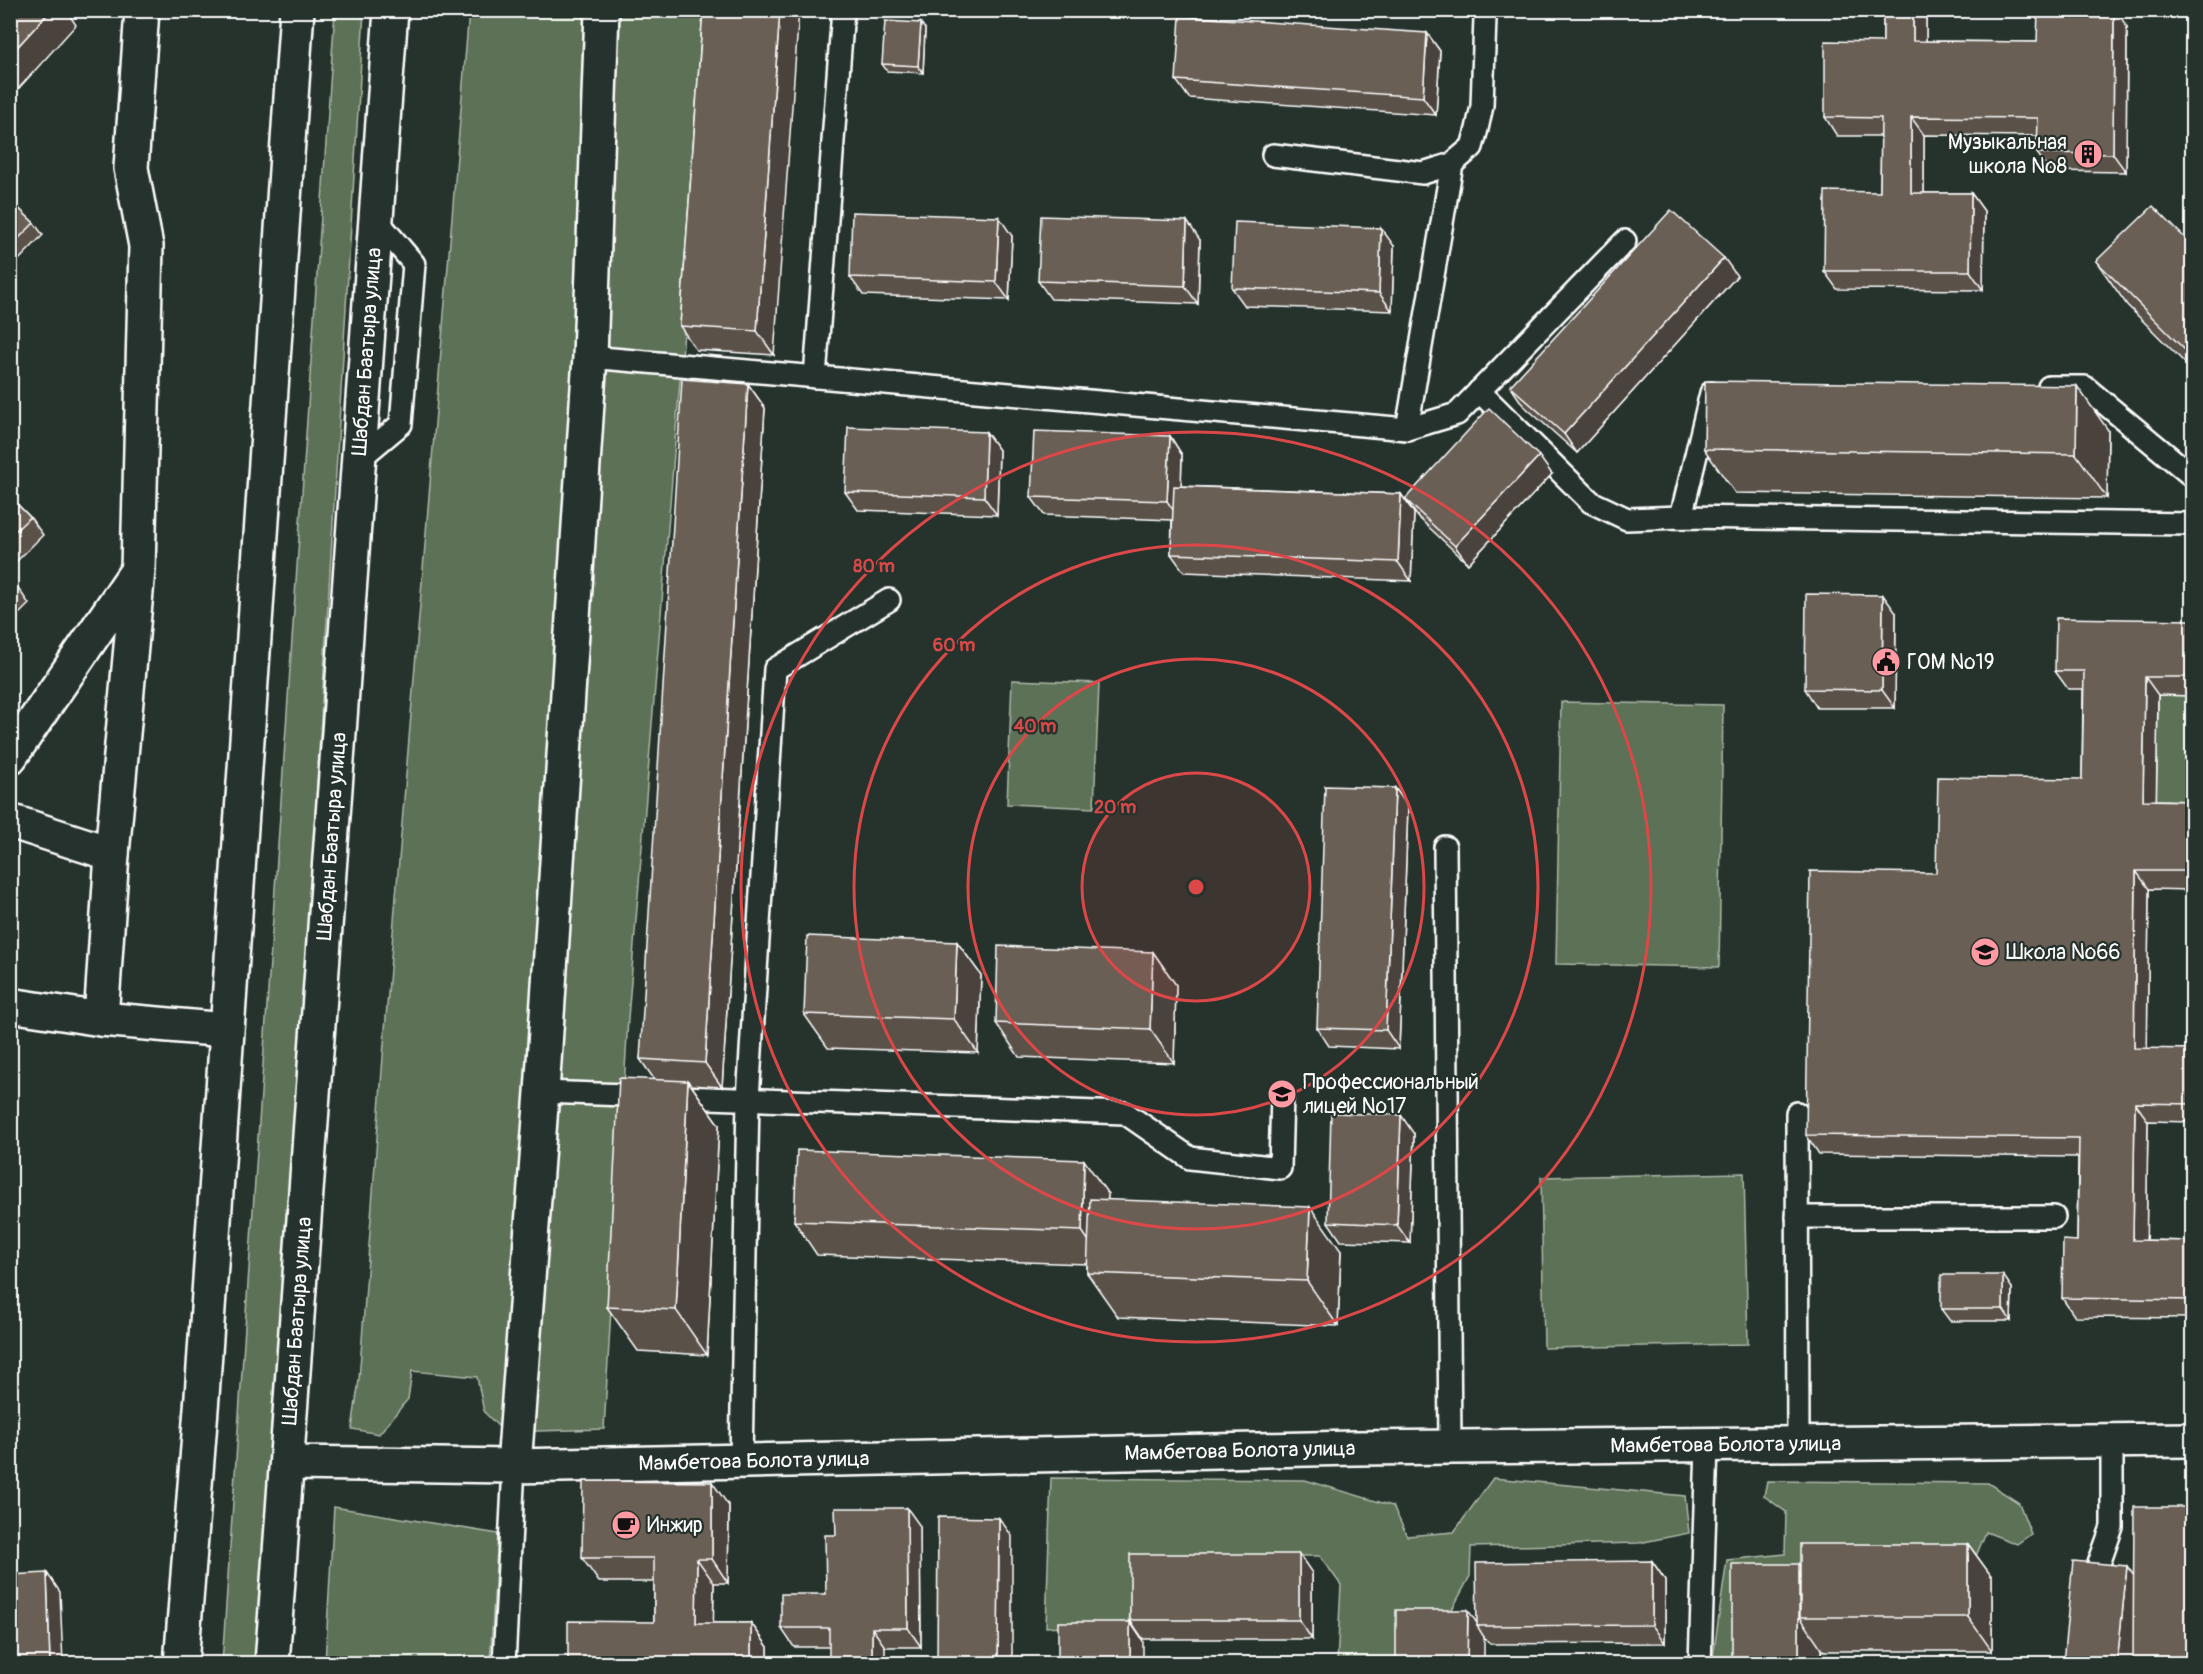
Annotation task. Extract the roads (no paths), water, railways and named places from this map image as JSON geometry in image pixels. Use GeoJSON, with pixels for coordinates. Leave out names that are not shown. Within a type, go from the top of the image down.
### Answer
{"type":"FeatureCollection","features":[{"type":"Feature","properties":{"kind":"street"},"geometry":{"type":"LineString","coordinates":[[101,1020],[112,854],[138,570],[146,246],[131,168],[142,10]]}},
{"type":"Feature","properties":{"kind":"street"},"geometry":{"type":"LineString","coordinates":[[181,1664],[297,10]]}},
{"type":"Feature","properties":{"kind":"street","name":"Шабдан Баатыра улица"},"geometry":{"type":"LineString","coordinates":[[272,1664],[391,10]]}},
{"type":"Feature","properties":{"kind":"street"},"geometry":{"type":"LineString","coordinates":[[514,1466],[542,1092],[590,357],[602,10]]}},
{"type":"Feature","properties":{"kind":"street"},"geometry":{"type":"LineString","coordinates":[[10,757],[138,570]]}},
{"type":"Feature","properties":{"kind":"street"},"geometry":{"type":"LineString","coordinates":[[10,821],[112,854]]}},
{"type":"Feature","properties":{"kind":"street"},"geometry":{"type":"LineString","coordinates":[[10,1005],[101,1020],[226,1030]]}},
{"type":"Feature","properties":{"kind":"street","name":"Мамбетова Болота улица"},"geometry":{"type":"LineString","coordinates":[[288,1463],[514,1466],[1449,1446],[2193,1440]]}},
{"type":"Feature","properties":{"kind":"lane"},"geometry":{"type":"LineString","coordinates":[[815,377],[843,10]]}},
{"type":"Feature","properties":{"kind":"lane"},"geometry":{"type":"LineString","coordinates":[[1273,155],[1423,173],[1452,164],[1472,147],[1478,129],[1482,106],[1485,17],[1488,10]]}},
{"type":"Feature","properties":{"kind":"lane"},"geometry":{"type":"LineString","coordinates":[[1407,429],[1452,164]]}},
{"type":"Feature","properties":{"kind":"lane"},"geometry":{"type":"LineString","coordinates":[[590,357],[1407,429],[1457,414],[1625,241]]}},
{"type":"Feature","properties":{"kind":"lane"},"geometry":{"type":"LineString","coordinates":[[1681,517],[1713,383],[1725,383]]}},
{"type":"Feature","properties":{"kind":"lane"},"geometry":{"type":"LineString","coordinates":[[2027,386],[2085,387],[2193,476]]}},
{"type":"Feature","properties":{"kind":"lane"},"geometry":{"type":"LineString","coordinates":[[1479,391],[1591,502],[1627,519],[1681,517],[2193,524]]}},
{"type":"Feature","properties":{"kind":"lane"},"geometry":{"type":"LineString","coordinates":[[741,1460],[748,1099],[775,669],[889,600]]}},
{"type":"Feature","properties":{"kind":"lane"},"geometry":{"type":"LineString","coordinates":[[1445,847],[1449,1446]]}},
{"type":"Feature","properties":{"kind":"lane"},"geometry":{"type":"LineString","coordinates":[[542,1092],[1125,1113],[1190,1158],[1280,1168],[1282,1094]]}},
{"type":"Feature","properties":{"kind":"lane"},"geometry":{"type":"LineString","coordinates":[[1797,1113],[1798,1444]]}},
{"type":"Feature","properties":{"kind":"lane"},"geometry":{"type":"LineString","coordinates":[[1797,1217],[2054,1217]]}},
{"type":"Feature","properties":{"kind":"lane"},"geometry":{"type":"LineString","coordinates":[[2082,1611],[2112,1527],[2112,1441]]}},
{"type":"Feature","properties":{"kind":"lane"},"geometry":{"type":"LineString","coordinates":[[1700,1664],[1707,1445]]}},
{"type":"Feature","properties":{"kind":"lane"},"geometry":{"type":"LineString","coordinates":[[504,1664],[514,1466]]}},
{"type":"Feature","properties":{"kind":"place","name":"Музыкальная школа №8"},"geometry":{"type":"Point","coordinates":[2088,154]}},
{"type":"Feature","properties":{"kind":"place","name":"ГОМ №19"},"geometry":{"type":"Point","coordinates":[1886,662]}},
{"type":"Feature","properties":{"kind":"place","name":"Школа №66"},"geometry":{"type":"Point","coordinates":[1985,952]}},
{"type":"Feature","properties":{"kind":"place","name":"Профессиональный лицей №17"},"geometry":{"type":"Point","coordinates":[1282,1094]}},
{"type":"Feature","properties":{"kind":"place","name":"Инжир"},"geometry":{"type":"Point","coordinates":[626,1525]}}]}
